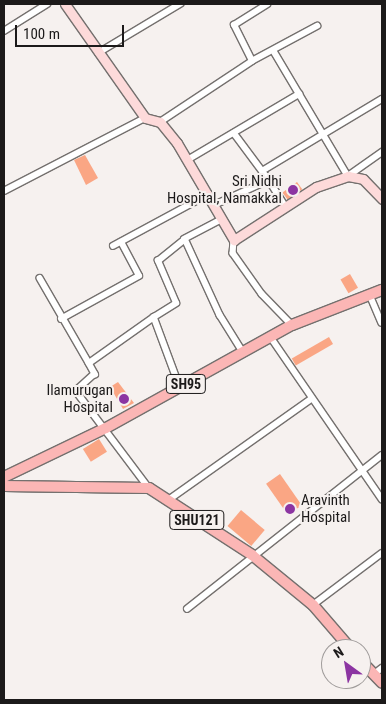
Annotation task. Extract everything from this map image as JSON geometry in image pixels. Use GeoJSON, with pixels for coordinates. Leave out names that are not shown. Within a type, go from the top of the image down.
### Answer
{"type":"FeatureCollection","features":[{"type":"Feature","properties":{"kind":"main road","name":"SH95"},"geometry":{"type":"LineString","coordinates":[[4,477],[106,428],[292,325],[382,290]]}},
{"type":"Feature","properties":{"kind":"main road"},"geometry":{"type":"LineString","coordinates":[[4,486],[149,488]]}},
{"type":"Feature","properties":{"kind":"main road","name":"SHU121"},"geometry":{"type":"LineString","coordinates":[[149,488],[252,555],[313,605],[342,639]]}},
{"type":"Feature","properties":{"kind":"main road"},"geometry":{"type":"LineString","coordinates":[[371,673],[382,683]]}},
{"type":"Feature","properties":{"kind":"street"},"geometry":{"type":"LineString","coordinates":[[4,31],[47,4]]}},
{"type":"Feature","properties":{"kind":"street"},"geometry":{"type":"LineString","coordinates":[[65,4],[145,118],[160,122],[189,159],[221,220],[234,240],[232,253],[262,294],[292,325]]}},
{"type":"Feature","properties":{"kind":"street"},"geometry":{"type":"LineString","coordinates":[[98,53],[180,4]]}},
{"type":"Feature","properties":{"kind":"street"},"geometry":{"type":"LineString","coordinates":[[252,61],[234,25],[267,4]]}},
{"type":"Feature","properties":{"kind":"street"},"geometry":{"type":"LineString","coordinates":[[160,122],[252,61],[275,53],[317,26]]}},
{"type":"Feature","properties":{"kind":"street"},"geometry":{"type":"LineString","coordinates":[[275,53],[299,94],[327,135],[348,176]]}},
{"type":"Feature","properties":{"kind":"street"},"geometry":{"type":"LineString","coordinates":[[189,159],[299,94]]}},
{"type":"Feature","properties":{"kind":"street"},"geometry":{"type":"LineString","coordinates":[[262,171],[327,135],[382,99]]}},
{"type":"Feature","properties":{"kind":"street"},"geometry":{"type":"LineString","coordinates":[[4,191],[145,118]]}},
{"type":"Feature","properties":{"kind":"street"},"geometry":{"type":"LineString","coordinates":[[234,132],[286,207]]}},
{"type":"Feature","properties":{"kind":"street"},"geometry":{"type":"LineString","coordinates":[[234,240],[316,187],[348,176],[382,152]]}},
{"type":"Feature","properties":{"kind":"street"},"geometry":{"type":"LineString","coordinates":[[348,176],[363,179],[381,195]]}},
{"type":"Feature","properties":{"kind":"street"},"geometry":{"type":"LineString","coordinates":[[214,205],[269,180]]}},
{"type":"Feature","properties":{"kind":"street"},"geometry":{"type":"LineString","coordinates":[[113,246],[209,194]]}},
{"type":"Feature","properties":{"kind":"street"},"geometry":{"type":"LineString","coordinates":[[89,363],[176,303],[158,260],[185,239],[221,220]]}},
{"type":"Feature","properties":{"kind":"street"},"geometry":{"type":"LineString","coordinates":[[185,239],[220,315],[243,352]]}},
{"type":"Feature","properties":{"kind":"street"},"geometry":{"type":"LineString","coordinates":[[61,319],[139,276],[121,242]]}},
{"type":"Feature","properties":{"kind":"street"},"geometry":{"type":"LineString","coordinates":[[40,278],[61,319],[96,374],[76,391],[106,428],[149,488]]}},
{"type":"Feature","properties":{"kind":"street"},"geometry":{"type":"LineString","coordinates":[[370,295],[382,323]]}},
{"type":"Feature","properties":{"kind":"street"},"geometry":{"type":"LineString","coordinates":[[154,317],[180,387]]}},
{"type":"Feature","properties":{"kind":"street"},"geometry":{"type":"LineString","coordinates":[[270,336],[311,399],[382,499]]}},
{"type":"Feature","properties":{"kind":"street"},"geometry":{"type":"LineString","coordinates":[[167,501],[311,399]]}},
{"type":"Feature","properties":{"kind":"street"},"geometry":{"type":"LineString","coordinates":[[187,609],[252,555],[382,455]]}},
{"type":"Feature","properties":{"kind":"street"},"geometry":{"type":"LineString","coordinates":[[313,605],[382,552]]}},
{"type":"Feature","properties":{"kind":"street"},"geometry":{"type":"LineString","coordinates":[[373,675],[382,668]]}},
{"type":"Feature","properties":{"kind":"building"},"geometry":{"type":"Polygon","coordinates":[[[85,155],[98,178],[86,185],[74,160],[85,155]]]}},
{"type":"Feature","properties":{"kind":"building"},"geometry":{"type":"Polygon","coordinates":[[[297,182],[302,189],[288,200],[282,193],[297,182]]]}},
{"type":"Feature","properties":{"kind":"building"},"geometry":{"type":"Polygon","coordinates":[[[350,274],[358,288],[348,293],[340,280],[350,274]]]}},
{"type":"Feature","properties":{"kind":"building"},"geometry":{"type":"Polygon","coordinates":[[[329,337],[333,344],[296,365],[292,358],[329,337]]]}},
{"type":"Feature","properties":{"kind":"building"},"geometry":{"type":"Polygon","coordinates":[[[118,382],[134,403],[123,409],[110,387],[118,382]]]}},
{"type":"Feature","properties":{"kind":"building"},"geometry":{"type":"Polygon","coordinates":[[[99,439],[107,452],[91,462],[83,449],[99,439]]]}},
{"type":"Feature","properties":{"kind":"building"},"geometry":{"type":"Polygon","coordinates":[[[280,474],[302,505],[288,515],[266,484],[280,474]]]}},
{"type":"Feature","properties":{"kind":"building"},"geometry":{"type":"Polygon","coordinates":[[[241,510],[265,530],[251,546],[228,526],[241,510]]]}},
{"type":"Feature","properties":{"kind":"place","name":"Sri Nidhi Hospital, Namakkal"},"geometry":{"type":"Point","coordinates":[293,190]}},
{"type":"Feature","properties":{"kind":"place","name":"Ilamurugan Hospital"},"geometry":{"type":"Point","coordinates":[124,399]}},
{"type":"Feature","properties":{"kind":"place","name":"Aravinth Hospital"},"geometry":{"type":"Point","coordinates":[290,509]}}]}
